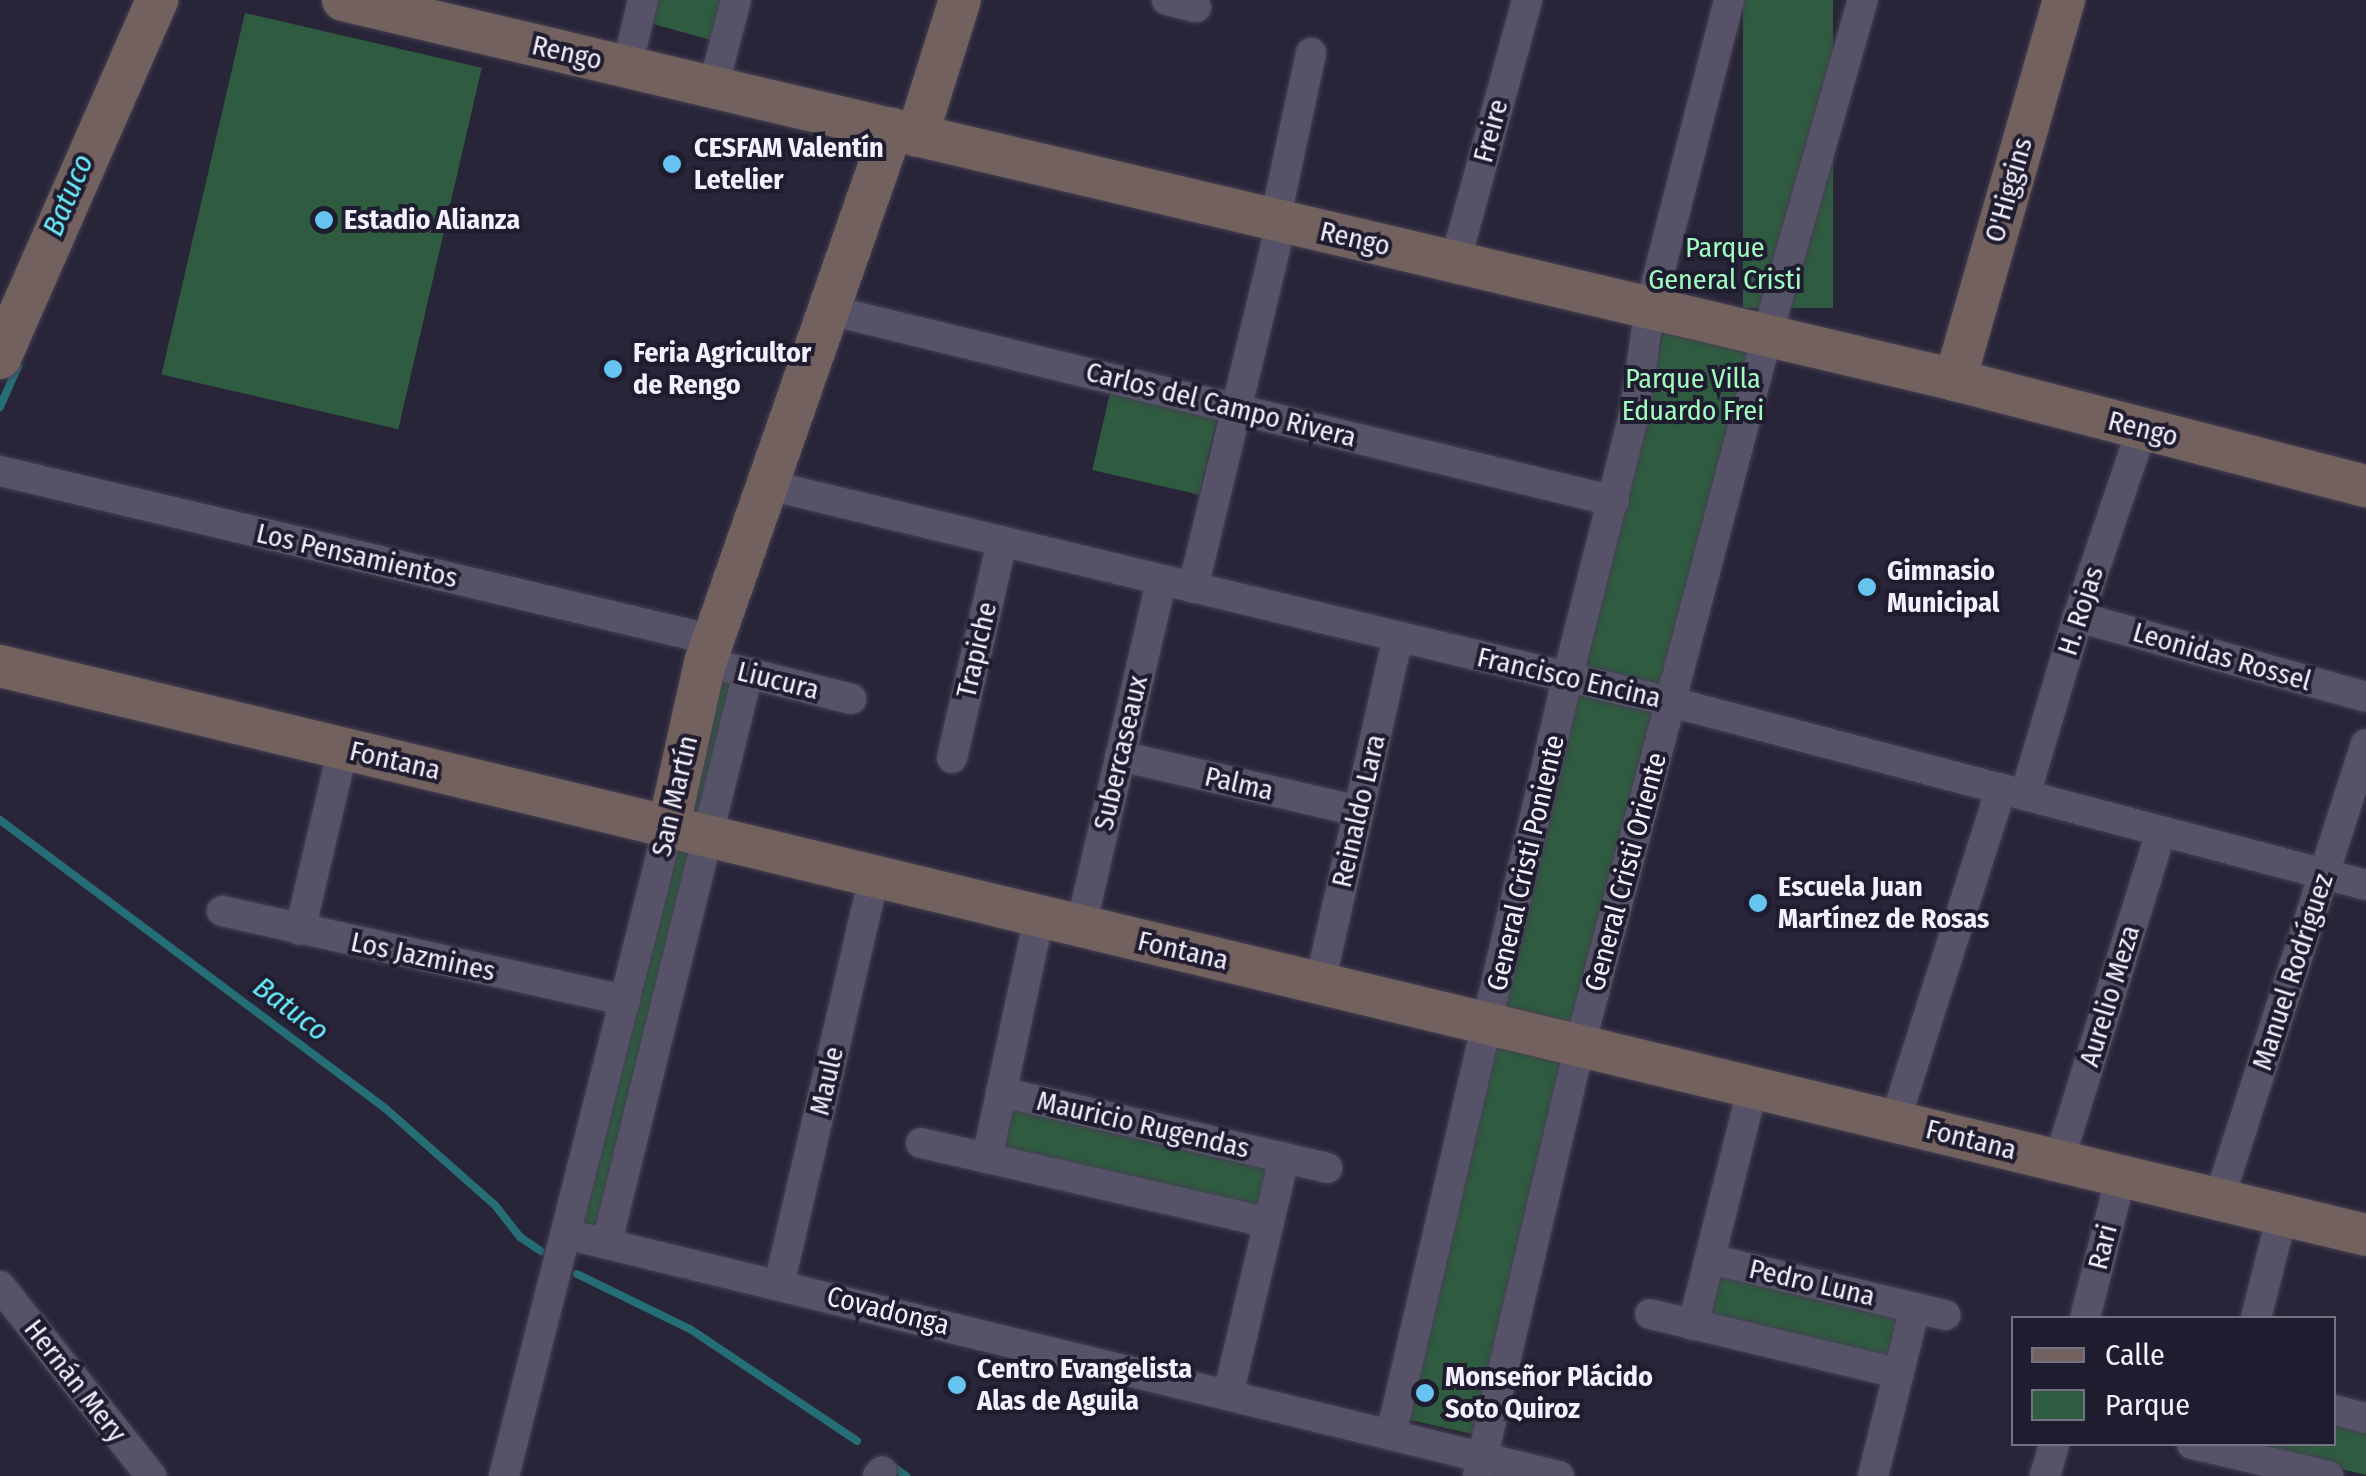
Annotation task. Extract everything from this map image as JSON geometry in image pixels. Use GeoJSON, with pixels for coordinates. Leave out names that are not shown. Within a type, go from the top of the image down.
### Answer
{"type":"FeatureCollection","features":[{"type":"Feature","properties":{"kind":"street"},"geometry":{"type":"LineString","coordinates":[[0,358],[157,0]]}},
{"type":"Feature","properties":{"kind":"street","name":"Rengo"},"geometry":{"type":"LineString","coordinates":[[343,0],[401,6],[626,67],[1955,380],[2366,486]]}},
{"type":"Feature","properties":{"kind":"street"},"geometry":{"type":"LineString","coordinates":[[626,67],[643,0]]}},
{"type":"Feature","properties":{"kind":"street"},"geometry":{"type":"LineString","coordinates":[[713,88],[736,0]]}},
{"type":"Feature","properties":{"kind":"street","name":"San Martín"},"geometry":{"type":"LineString","coordinates":[[606,1242],[687,830],[709,652],[829,310],[960,0]]}},
{"type":"Feature","properties":{"kind":"street","name":"Freire"},"geometry":{"type":"LineString","coordinates":[[1455,262],[1527,0]]}},
{"type":"Feature","properties":{"kind":"street","name":"General Cristi Poniente"},"geometry":{"type":"LineString","coordinates":[[1391,1435],[1568,679],[1634,415],[1650,308],[1729,0]]}},
{"type":"Feature","properties":{"kind":"street","name":"General Cristi Oriente"},"geometry":{"type":"LineString","coordinates":[[1480,1466],[1580,1045],[1767,336],[1863,0]]}},
{"type":"Feature","properties":{"kind":"street","name":"O'Higgins"},"geometry":{"type":"LineString","coordinates":[[1955,380],[2064,0]]}},
{"type":"Feature","properties":{"kind":"street"},"geometry":{"type":"LineString","coordinates":[[1193,588],[1236,409],[1312,53]]}},
{"type":"Feature","properties":{"kind":"street","name":"Carlos del Campo Rivera"},"geometry":{"type":"LineString","coordinates":[[829,310],[1614,501]]}},
{"type":"Feature","properties":{"kind":"street","name":"H. Rojas"},"geometry":{"type":"LineString","coordinates":[[1896,1122],[2142,428]]}},
{"type":"Feature","properties":{"kind":"street","name":"Los Pensamientos"},"geometry":{"type":"LineString","coordinates":[[0,471],[709,652]]}},
{"type":"Feature","properties":{"kind":"street","name":"Francisco Encina"},"geometry":{"type":"LineString","coordinates":[[768,484],[1672,702],[2366,885]]}},
{"type":"Feature","properties":{"kind":"street","name":"Trapiche"},"geometry":{"type":"LineString","coordinates":[[952,758],[1002,542]]}},
{"type":"Feature","properties":{"kind":"street","name":"Subercaseaux"},"geometry":{"type":"LineString","coordinates":[[1081,926],[1161,581]]}},
{"type":"Feature","properties":{"kind":"street","name":"Leonidas Rossel"},"geometry":{"type":"LineString","coordinates":[[2078,617],[2366,697]]}},
{"type":"Feature","properties":{"kind":"street","name":"Reinaldo Lara"},"geometry":{"type":"LineString","coordinates":[[1320,984],[1398,638]]}},
{"type":"Feature","properties":{"kind":"street","name":"Liucura"},"geometry":{"type":"LineString","coordinates":[[709,652],[748,674],[850,699]]}},
{"type":"Feature","properties":{"kind":"street","name":"Fontana"},"geometry":{"type":"LineString","coordinates":[[0,666],[2366,1234]]}},
{"type":"Feature","properties":{"kind":"street","name":"San Martín"},"geometry":{"type":"LineString","coordinates":[[504,1476],[624,1000],[748,674]]}},
{"type":"Feature","properties":{"kind":"street","name":"Manuel Rodríguez"},"geometry":{"type":"LineString","coordinates":[[2219,1199],[2366,744]]}},
{"type":"Feature","properties":{"kind":"street"},"geometry":{"type":"LineString","coordinates":[[300,930],[344,748]]}},
{"type":"Feature","properties":{"kind":"street","name":"Palma"},"geometry":{"type":"LineString","coordinates":[[1120,756],[1359,812]]}},
{"type":"Feature","properties":{"kind":"street","name":"Aurelio Meza"},"geometry":{"type":"LineString","coordinates":[[2059,1161],[2160,831]]}},
{"type":"Feature","properties":{"kind":"street","name":"Maule"},"geometry":{"type":"LineString","coordinates":[[779,1285],[874,877]]}},
{"type":"Feature","properties":{"kind":"street","name":"Los Jazmines"},"geometry":{"type":"LineString","coordinates":[[222,911],[624,1000]]}},
{"type":"Feature","properties":{"kind":"street","name":"Mauricio Rugendas"},"geometry":{"type":"LineString","coordinates":[[986,1158],[1040,917]]}},
{"type":"Feature","properties":{"kind":"street","name":"Pedro Luna"},"geometry":{"type":"LineString","coordinates":[[1693,1324],[1753,1087]]}},
{"type":"Feature","properties":{"kind":"street","name":"Mauricio Rugendas"},"geometry":{"type":"LineString","coordinates":[[1001,1092],[1327,1168]]}},
{"type":"Feature","properties":{"kind":"street"},"geometry":{"type":"LineString","coordinates":[[922,1143],[1269,1223]]}},
{"type":"Feature","properties":{"kind":"street","name":"Mauricio Rugendas"},"geometry":{"type":"LineString","coordinates":[[1228,1395],[1284,1158]]}},
{"type":"Feature","properties":{"kind":"street","name":"Rari"},"geometry":{"type":"LineString","coordinates":[[2086,1316],[2122,1176]]}},
{"type":"Feature","properties":{"kind":"street"},"geometry":{"type":"LineString","coordinates":[[2257,1316],[2282,1215]]}},
{"type":"Feature","properties":{"kind":"street","name":"Covadonga"},"geometry":{"type":"LineString","coordinates":[[566,1234],[1391,1435],[1480,1466],[1559,1476]]}},
{"type":"Feature","properties":{"kind":"street","name":"Pedro Luna"},"geometry":{"type":"LineString","coordinates":[[1710,1259],[1945,1315]]}},
{"type":"Feature","properties":{"kind":"street","name":"Hernán Mery"},"geometry":{"type":"LineString","coordinates":[[0,1286],[151,1476]]}},
{"type":"Feature","properties":{"kind":"street"},"geometry":{"type":"LineString","coordinates":[[1873,1476],[1915,1308]]}},
{"type":"Feature","properties":{"kind":"street"},"geometry":{"type":"LineString","coordinates":[[1650,1314],[1898,1374]]}},
{"type":"Feature","properties":{"kind":"street"},"geometry":{"type":"LineString","coordinates":[[2336,1410],[2366,1418]]}},
{"type":"Feature","properties":{"kind":"street"},"geometry":{"type":"LineString","coordinates":[[2045,1476],[2053,1446]]}},
{"type":"Feature","properties":{"kind":"street"},"geometry":{"type":"LineString","coordinates":[[2212,1446],[2328,1476]]}},
{"type":"Feature","properties":{"kind":"green space"},"geometry":{"type":"Polygon","coordinates":[[[652,0],[730,0],[718,42],[646,22],[652,0]]]}},
{"type":"Feature","properties":{"kind":"green space"},"geometry":{"type":"Polygon","coordinates":[[[1743,0],[1833,0],[1833,308],[1743,308],[1743,0]]]}},
{"type":"Feature","properties":{"kind":"green space","name":"Estadio Alianza"},"geometry":{"type":"Polygon","coordinates":[[[245,13],[482,68],[398,429],[162,374],[245,13]]]}},
{"type":"Feature","properties":{"kind":"green space","name":"Parque Villa Eduardo Frei"},"geometry":{"type":"Polygon","coordinates":[[[1664,330],[1749,351],[1472,1434],[1406,1419],[1664,330]]]}},
{"type":"Feature","properties":{"kind":"green space"},"geometry":{"type":"Polygon","coordinates":[[[1110,393],[1217,418],[1199,495],[1092,470],[1110,393]]]}},
{"type":"Feature","properties":{"kind":"green space"},"geometry":{"type":"Polygon","coordinates":[[[712,673],[738,680],[602,1230],[580,1225],[712,673]]]}},
{"type":"Feature","properties":{"kind":"green space"},"geometry":{"type":"Polygon","coordinates":[[[1009,1101],[1278,1163],[1266,1214],[997,1152],[1009,1101]]]}},
{"type":"Feature","properties":{"kind":"green space"},"geometry":{"type":"Polygon","coordinates":[[[1718,1270],[1904,1316],[1892,1365],[1706,1319],[1718,1270]]]}},
{"type":"Feature","properties":{"kind":"green space"},"geometry":{"type":"Polygon","coordinates":[[[2336,1420],[2366,1427],[2366,1475],[2249,1446],[2336,1446],[2336,1420]]]}},
{"type":"Feature","properties":{"kind":"waterway","name":"Batuco"},"geometry":{"type":"LineString","coordinates":[[0,407],[18,366]]}},
{"type":"Feature","properties":{"kind":"waterway","name":"Batuco"},"geometry":{"type":"LineString","coordinates":[[0,820],[386,1109],[495,1205],[520,1237],[541,1251]]}},
{"type":"Feature","properties":{"kind":"waterway","name":"Batuco"},"geometry":{"type":"LineString","coordinates":[[577,1274],[690,1329],[857,1441]]}},
{"type":"Feature","properties":{"kind":"waterway","name":"Batuco"},"geometry":{"type":"LineString","coordinates":[[889,1464],[906,1476]]}},
{"type":"Feature","properties":{"kind":"place","name":"CESFAM Valentín Letelier"},"geometry":{"type":"Point","coordinates":[672,164]}},
{"type":"Feature","properties":{"kind":"place","name":"Estadio Alianza"},"geometry":{"type":"Point","coordinates":[324,220]}},
{"type":"Feature","properties":{"kind":"place","name":"Feria Agricultor de Rengo"},"geometry":{"type":"Point","coordinates":[613,369]}},
{"type":"Feature","properties":{"kind":"place","name":"Gimnasio Municipal"},"geometry":{"type":"Point","coordinates":[1867,587]}},
{"type":"Feature","properties":{"kind":"place","name":"Escuela Juan Martínez de Rosas"},"geometry":{"type":"Point","coordinates":[1758,903]}},
{"type":"Feature","properties":{"kind":"place","name":"Centro Evangelista Alas de Aguila"},"geometry":{"type":"Point","coordinates":[957,1385]}},
{"type":"Feature","properties":{"kind":"place","name":"Monseñor Plácido Soto Quiroz"},"geometry":{"type":"Point","coordinates":[1425,1393]}},
{"type":"Feature","properties":{"kind":"park label","name":"Parque General Cristi"},"geometry":{"type":"Point","coordinates":[1725,264]}}]}
